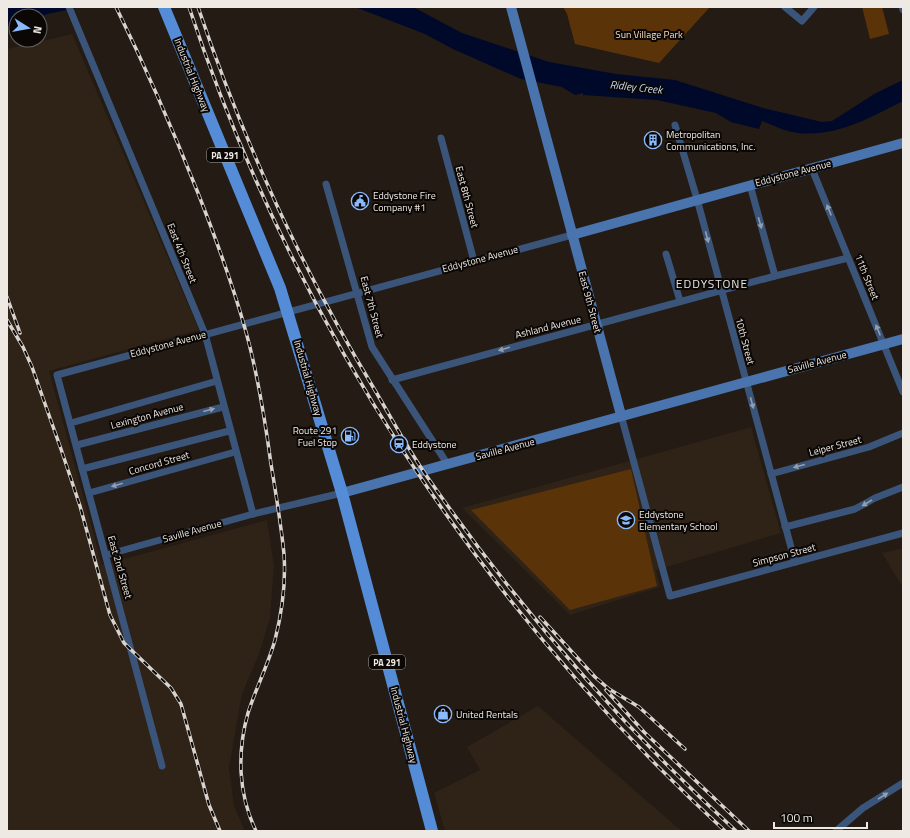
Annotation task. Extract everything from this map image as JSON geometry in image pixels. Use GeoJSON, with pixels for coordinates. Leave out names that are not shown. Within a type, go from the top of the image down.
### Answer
{"type":"FeatureCollection","features":[{"type":"Feature","properties":{"kind":"main road","name":"Industrial Highway"},"geometry":{"type":"LineString","coordinates":[[164,7],[292,322],[342,493],[432,831]]}},
{"type":"Feature","properties":{"kind":"street","name":"East 4th Street"},"geometry":{"type":"LineString","coordinates":[[69,7],[205,334],[229,431],[252,514]]}},
{"type":"Feature","properties":{"kind":"street","name":"East 9th Street"},"geometry":{"type":"LineString","coordinates":[[511,7],[670,596]]}},
{"type":"Feature","properties":{"kind":"street"},"geometry":{"type":"LineString","coordinates":[[785,7],[802,21],[814,7]]}},
{"type":"Feature","properties":{"kind":"street","name":"10th Street"},"geometry":{"type":"LineString","coordinates":[[675,125],[697,199],[795,562]]}},
{"type":"Feature","properties":{"kind":"street","name":"East 8th Street"},"geometry":{"type":"LineString","coordinates":[[441,138],[474,261]]}},
{"type":"Feature","properties":{"kind":"street","name":"Eddystone Avenue"},"geometry":{"type":"LineString","coordinates":[[57,375],[903,143]]}},
{"type":"Feature","properties":{"kind":"street","name":"11th Street"},"geometry":{"type":"LineString","coordinates":[[812,169],[903,392]]}},
{"type":"Feature","properties":{"kind":"street","name":"East 7th Street"},"geometry":{"type":"LineString","coordinates":[[326,184],[372,347],[448,465]]}},
{"type":"Feature","properties":{"kind":"street"},"geometry":{"type":"LineString","coordinates":[[750,185],[775,276]]}},
{"type":"Feature","properties":{"kind":"street"},"geometry":{"type":"LineString","coordinates":[[666,254],[680,302]]}},
{"type":"Feature","properties":{"kind":"street","name":"Ashland Avenue"},"geometry":{"type":"LineString","coordinates":[[392,380],[554,335],[848,258]]}},
{"type":"Feature","properties":{"kind":"street","name":"Saville Avenue"},"geometry":{"type":"LineString","coordinates":[[106,555],[252,514],[342,493],[448,465],[621,415],[903,339]]}},
{"type":"Feature","properties":{"kind":"street","name":"East 2nd Street"},"geometry":{"type":"LineString","coordinates":[[57,375],[162,766]]}},
{"type":"Feature","properties":{"kind":"street"},"geometry":{"type":"LineString","coordinates":[[71,423],[217,381]]}},
{"type":"Feature","properties":{"kind":"street","name":"Lexington Avenue"},"geometry":{"type":"LineString","coordinates":[[77,445],[223,407]]}},
{"type":"Feature","properties":{"kind":"street"},"geometry":{"type":"LineString","coordinates":[[82,469],[229,431]]}},
{"type":"Feature","properties":{"kind":"street","name":"Leiper Street"},"geometry":{"type":"LineString","coordinates":[[771,474],[869,447],[903,433]]}},
{"type":"Feature","properties":{"kind":"street","name":"Concord Street"},"geometry":{"type":"LineString","coordinates":[[89,493],[235,452]]}},
{"type":"Feature","properties":{"kind":"street"},"geometry":{"type":"LineString","coordinates":[[786,527],[856,509],[875,498],[903,487]]}},
{"type":"Feature","properties":{"kind":"street","name":"Simpson Street"},"geometry":{"type":"LineString","coordinates":[[670,596],[903,532]]}},
{"type":"Feature","properties":{"kind":"street"},"geometry":{"type":"LineString","coordinates":[[836,831],[863,808],[903,783]]}},
{"type":"Feature","properties":{"kind":"shaded area"},"geometry":{"type":"Polygon","coordinates":[[[72,34],[199,330],[49,371],[102,565],[267,520],[274,566],[270,618],[259,654],[242,694],[229,768],[234,806],[245,831],[8,831],[7,828],[7,49],[48,48],[48,40],[72,34]]]}},
{"type":"Feature","properties":{"kind":"shaded area","name":"Eddystone Elementary School"},"geometry":{"type":"Polygon","coordinates":[[[751,427],[781,533],[656,570],[660,587],[570,615],[462,508],[751,427]]]}},
{"type":"Feature","properties":{"kind":"shaded area"},"geometry":{"type":"Polygon","coordinates":[[[903,548],[903,588],[882,553],[903,548]]]}},
{"type":"Feature","properties":{"kind":"shaded area"},"geometry":{"type":"Polygon","coordinates":[[[538,706],[678,828],[684,831],[445,831],[434,793],[480,770],[467,747],[538,706]]]}},
{"type":"Feature","properties":{"kind":"green space","name":"Sun Village Park"},"geometry":{"type":"Polygon","coordinates":[[[563,7],[710,7],[659,63],[575,44],[567,14],[563,7]]]}},
{"type":"Feature","properties":{"kind":"green space"},"geometry":{"type":"Polygon","coordinates":[[[862,7],[882,7],[889,34],[870,39],[862,7]]]}},
{"type":"Feature","properties":{"kind":"green space"},"geometry":{"type":"Polygon","coordinates":[[[631,469],[657,586],[570,610],[471,510],[631,469]]]}},
{"type":"Feature","properties":{"kind":"water"},"geometry":{"type":"Polygon","coordinates":[[[7,7],[81,7],[48,14],[48,8],[8,8],[7,27],[7,7]]]}},
{"type":"Feature","properties":{"kind":"water","name":"Ridley Creek"},"geometry":{"type":"Polygon","coordinates":[[[355,7],[413,7],[462,33],[549,62],[616,74],[675,80],[763,108],[822,122],[832,121],[876,93],[903,80],[903,101],[865,120],[826,132],[798,133],[784,130],[762,121],[759,129],[731,122],[716,113],[657,100],[583,95],[583,93],[575,95],[562,87],[521,79],[453,49],[425,34],[355,7]]]}},
{"type":"Feature","properties":{"kind":"railway"},"geometry":{"type":"LineString","coordinates":[[116,7],[169,123],[218,245],[236,297],[246,332],[258,381],[264,414],[284,554],[284,586],[280,619],[275,640],[248,713],[242,743],[241,773],[243,788],[250,817],[256,831]]}},
{"type":"Feature","properties":{"kind":"railway"},"geometry":{"type":"LineString","coordinates":[[189,7],[232,124],[282,237],[340,347],[404,453],[476,555],[553,652],[636,744],[725,831]]}},
{"type":"Feature","properties":{"kind":"railway"},"geometry":{"type":"LineString","coordinates":[[198,7],[255,156],[299,252],[349,346],[421,468],[462,526],[498,573],[572,663],[611,707],[693,791],[736,831]]}},
{"type":"Feature","properties":{"kind":"railway"},"geometry":{"type":"LineString","coordinates":[[7,297],[20,333]]}},
{"type":"Feature","properties":{"kind":"railway"},"geometry":{"type":"LineString","coordinates":[[7,320],[23,347],[32,367],[62,452],[80,506],[110,615],[124,643],[171,688],[181,704],[209,805],[220,831]]}},
{"type":"Feature","properties":{"kind":"railway"},"geometry":{"type":"LineString","coordinates":[[540,617],[595,677],[609,689],[639,707],[685,749]]}},
{"type":"Feature","properties":{"kind":"railway"},"geometry":{"type":"LineString","coordinates":[[606,690],[644,732],[749,831]]}},
{"type":"Feature","properties":{"kind":"place","name":"Metropolitan Communications, Inc."},"geometry":{"type":"Point","coordinates":[653,140]}},
{"type":"Feature","properties":{"kind":"place","name":"Eddystone Fire Company #1"},"geometry":{"type":"Point","coordinates":[360,201]}},
{"type":"Feature","properties":{"kind":"place","name":"Route 291 Fuel Stop"},"geometry":{"type":"Point","coordinates":[350,436]}},
{"type":"Feature","properties":{"kind":"place","name":"Eddystone"},"geometry":{"type":"Point","coordinates":[399,444]}},
{"type":"Feature","properties":{"kind":"place","name":"Eddystone Elementary School"},"geometry":{"type":"Point","coordinates":[626,520]}},
{"type":"Feature","properties":{"kind":"place","name":"United Rentals"},"geometry":{"type":"Point","coordinates":[443,714]}},
{"type":"Feature","properties":{"kind":"district","name":"EDDYSTONE"},"geometry":{"type":"Point","coordinates":[712,283]}}]}
